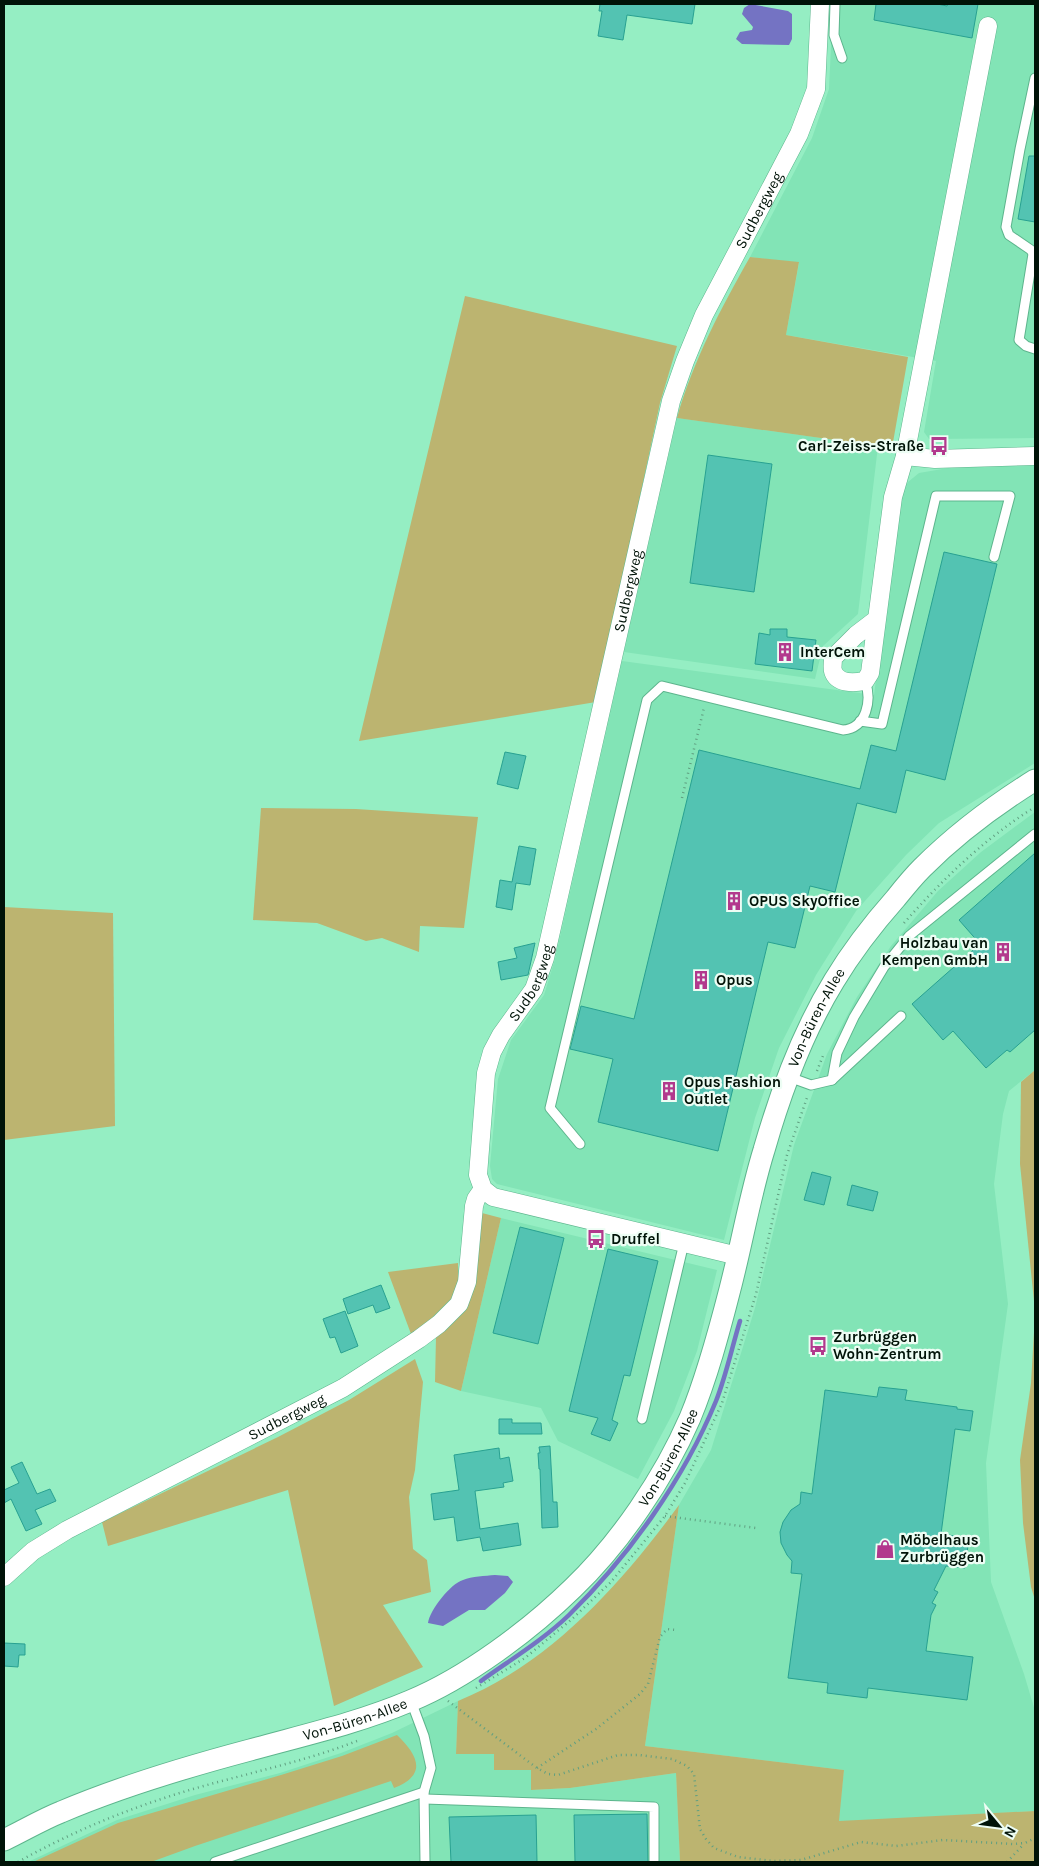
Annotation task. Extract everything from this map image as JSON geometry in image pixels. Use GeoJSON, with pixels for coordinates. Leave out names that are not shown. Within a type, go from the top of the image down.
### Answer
{"type":"FeatureCollection","features":[{"type":"Feature","properties":{"kind":"street","name":"Sudbergweg"},"geometry":{"type":"LineString","coordinates":[[4,1577],[33,1551],[67,1530],[343,1388],[419,1339],[439,1324],[459,1304],[467,1282],[474,1206],[482,1189],[478,1175],[486,1073],[492,1052],[501,1035],[534,989],[545,958],[671,401],[704,315],[799,134],[816,89],[820,4]]}},
{"type":"Feature","properties":{"kind":"street"},"geometry":{"type":"LineString","coordinates":[[877,619],[833,658],[833,671],[838,679],[853,684],[865,681],[870,673],[893,497],[905,456],[988,26]]}},
{"type":"Feature","properties":{"kind":"street"},"geometry":{"type":"LineString","coordinates":[[905,456],[935,459],[1035,456]]}},
{"type":"Feature","properties":{"kind":"street","name":"Von-Büren-Allee"},"geometry":{"type":"LineString","coordinates":[[4,1840],[56,1814],[104,1794],[249,1750],[349,1724],[411,1701],[446,1683],[511,1640],[575,1587],[605,1554],[649,1495],[690,1418],[711,1358],[764,1149],[802,1045],[833,982],[870,928],[928,863],[964,831],[1009,796],[1035,780]]}},
{"type":"Feature","properties":{"kind":"street"},"geometry":{"type":"LineString","coordinates":[[482,1189],[493,1196],[738,1256]]}},
{"type":"Feature","properties":{"kind":"lane"},"geometry":{"type":"LineString","coordinates":[[835,4],[834,35],[842,58]]}},
{"type":"Feature","properties":{"kind":"lane"},"geometry":{"type":"LineString","coordinates":[[1035,78],[1006,227],[1009,235],[1031,250],[1033,254],[1019,340],[1026,346],[1035,348]]}},
{"type":"Feature","properties":{"kind":"lane"},"geometry":{"type":"LineString","coordinates":[[860,721],[882,724],[936,496],[1010,496],[994,557]]}},
{"type":"Feature","properties":{"kind":"lane"},"geometry":{"type":"LineString","coordinates":[[580,1144],[550,1108],[647,700],[662,686],[843,730],[850,729],[860,721],[867,709],[869,692],[865,681]]}},
{"type":"Feature","properties":{"kind":"lane"},"geometry":{"type":"LineString","coordinates":[[832,1080],[837,1053],[854,1017],[884,967],[909,936],[1035,834]]}},
{"type":"Feature","properties":{"kind":"lane"},"geometry":{"type":"LineString","coordinates":[[789,1077],[811,1085],[832,1080],[900,1016]]}},
{"type":"Feature","properties":{"kind":"lane"},"geometry":{"type":"LineString","coordinates":[[642,1419],[684,1243]]}},
{"type":"Feature","properties":{"kind":"lane"},"geometry":{"type":"LineString","coordinates":[[411,1701],[424,1736],[431,1768],[425,1795],[425,1862]]}},
{"type":"Feature","properties":{"kind":"lane"},"geometry":{"type":"LineString","coordinates":[[215,1862],[425,1795],[654,1807],[654,1862]]}},
{"type":"Feature","properties":{"kind":"path"},"geometry":{"type":"LineString","coordinates":[[682,798],[706,697]]}},
{"type":"Feature","properties":{"kind":"path"},"geometry":{"type":"LineString","coordinates":[[901,928],[937,886],[979,848],[1035,808]]}},
{"type":"Feature","properties":{"kind":"path"},"geometry":{"type":"LineString","coordinates":[[472,1690],[524,1658],[572,1619],[611,1582],[665,1516],[685,1483],[722,1403],[756,1294],[787,1155],[811,1085],[828,1046]]}},
{"type":"Feature","properties":{"kind":"path"},"geometry":{"type":"LineString","coordinates":[[665,1516],[756,1528]]}},
{"type":"Feature","properties":{"kind":"path"},"geometry":{"type":"LineString","coordinates":[[537,1768],[596,1729],[640,1694],[648,1684],[660,1636],[667,1629],[676,1630]]}},
{"type":"Feature","properties":{"kind":"path"},"geometry":{"type":"LineString","coordinates":[[440,1704],[456,1697]]}},
{"type":"Feature","properties":{"kind":"path"},"geometry":{"type":"LineString","coordinates":[[448,1701],[537,1768],[548,1774],[558,1775],[618,1755],[656,1756],[680,1762],[694,1774],[700,1829],[706,1839],[714,1848],[738,1857],[774,1861],[801,1860],[861,1842],[896,1846],[944,1840],[997,1844],[1025,1843]]}},
{"type":"Feature","properties":{"kind":"path"},"geometry":{"type":"LineString","coordinates":[[18,1862],[41,1849],[113,1816],[193,1789],[278,1768],[358,1740]]}},
{"type":"Feature","properties":{"kind":"path"},"geometry":{"type":"LineString","coordinates":[[1007,1862],[1025,1843],[1035,1838]]}},
{"type":"Feature","properties":{"kind":"shaded area"},"geometry":{"type":"Polygon","coordinates":[[[750,4],[788,11],[792,14],[792,39],[789,45],[742,44],[736,39],[740,32],[752,30],[753,27],[742,14],[744,8],[750,4]]]}},
{"type":"Feature","properties":{"kind":"shaded area"},"geometry":{"type":"Polygon","coordinates":[[[833,4],[1035,4],[1035,438],[929,439],[924,432],[936,361],[786,335],[799,263],[750,257],[812,138],[829,89],[833,4]]]}},
{"type":"Feature","properties":{"kind":"shaded area"},"geometry":{"type":"Polygon","coordinates":[[[750,257],[799,262],[786,335],[908,357],[892,448],[677,418],[699,355],[750,257]]]}},
{"type":"Feature","properties":{"kind":"shaded area"},"geometry":{"type":"Polygon","coordinates":[[[465,296],[677,346],[660,403],[596,702],[359,741],[465,296]]]}},
{"type":"Feature","properties":{"kind":"shaded area"},"geometry":{"type":"Polygon","coordinates":[[[677,418],[878,446],[858,614],[823,646],[815,679],[624,652],[677,418]]]}},
{"type":"Feature","properties":{"kind":"shaded area"},"geometry":{"type":"Polygon","coordinates":[[[1035,465],[1035,763],[939,823],[906,855],[856,911],[816,975],[779,1048],[755,1118],[724,1240],[497,1184],[492,1179],[490,1166],[498,1079],[511,1040],[544,995],[555,959],[622,661],[874,695],[901,493],[908,482],[919,473],[954,467],[1035,465]]]}},
{"type":"Feature","properties":{"kind":"shaded area"},"geometry":{"type":"Polygon","coordinates":[[[261,808],[356,809],[478,817],[464,928],[420,926],[419,952],[382,938],[366,941],[317,923],[253,920],[261,808]]]}},
{"type":"Feature","properties":{"kind":"shaded area"},"geometry":{"type":"Polygon","coordinates":[[[1035,812],[1035,1070],[1009,1091],[1003,1114],[994,1184],[1008,1304],[986,1463],[991,1582],[1024,1674],[1035,1711],[1035,1811],[838,1822],[844,1770],[645,1746],[679,1505],[711,1450],[755,1308],[794,1145],[827,1054],[857,997],[891,946],[938,891],[981,852],[1035,812]]]}},
{"type":"Feature","properties":{"kind":"shaded area"},"geometry":{"type":"Polygon","coordinates":[[[4,907],[113,913],[115,1126],[4,1140],[4,907]]]}},
{"type":"Feature","properties":{"kind":"shaded area"},"geometry":{"type":"Polygon","coordinates":[[[1035,1070],[1035,1311],[1020,1164],[1021,1082],[1035,1070]]]}},
{"type":"Feature","properties":{"kind":"shaded area"},"geometry":{"type":"Polygon","coordinates":[[[482,1213],[501,1218],[461,1391],[435,1382],[436,1337],[466,1308],[482,1213]]]}},
{"type":"Feature","properties":{"kind":"shaded area"},"geometry":{"type":"Polygon","coordinates":[[[501,1218],[717,1270],[697,1351],[674,1411],[638,1479],[558,1441],[541,1408],[461,1391],[501,1218]]]}},
{"type":"Feature","properties":{"kind":"shaded area"},"geometry":{"type":"Polygon","coordinates":[[[458,1263],[458,1288],[454,1297],[444,1309],[411,1334],[388,1272],[458,1263]]]}},
{"type":"Feature","properties":{"kind":"shaded area"},"geometry":{"type":"Polygon","coordinates":[[[1035,1315],[1035,1600],[1031,1587],[1023,1523],[1020,1460],[1031,1383],[1035,1315]]]}},
{"type":"Feature","properties":{"kind":"shaded area"},"geometry":{"type":"Polygon","coordinates":[[[415,1359],[423,1382],[415,1470],[409,1497],[413,1549],[427,1560],[431,1592],[383,1605],[423,1667],[334,1706],[288,1490],[108,1546],[102,1522],[278,1437],[349,1400],[415,1359]]]}},
{"type":"Feature","properties":{"kind":"shaded area"},"geometry":{"type":"Polygon","coordinates":[[[679,1505],[645,1746],[844,1770],[839,1821],[1035,1811],[1035,1862],[680,1862],[676,1773],[570,1788],[531,1790],[531,1770],[494,1770],[494,1754],[456,1754],[458,1701],[492,1685],[554,1643],[608,1592],[657,1535],[679,1505]]]}},
{"type":"Feature","properties":{"kind":"shaded area"},"geometry":{"type":"Polygon","coordinates":[[[479,1576],[508,1576],[513,1582],[505,1593],[485,1610],[469,1610],[443,1626],[428,1623],[432,1611],[441,1598],[458,1582],[479,1576]]]}},
{"type":"Feature","properties":{"kind":"shaded area"},"geometry":{"type":"Polygon","coordinates":[[[458,1701],[456,1754],[494,1754],[494,1769],[531,1770],[532,1790],[570,1788],[676,1773],[680,1862],[28,1862],[117,1820],[195,1795],[280,1773],[341,1753],[392,1733],[458,1701]]]}},
{"type":"Feature","properties":{"kind":"shaded area"},"geometry":{"type":"Polygon","coordinates":[[[397,1735],[410,1750],[416,1764],[412,1777],[394,1788],[391,1781],[151,1862],[33,1862],[118,1823],[342,1756],[397,1735]]]}},
{"type":"Feature","properties":{"kind":"building"},"geometry":{"type":"Polygon","coordinates":[[[600,4],[695,4],[692,24],[627,15],[623,40],[598,36],[602,11],[599,11],[600,4]]]}},
{"type":"Feature","properties":{"kind":"building"},"geometry":{"type":"Polygon","coordinates":[[[876,4],[937,4],[947,6],[948,4],[978,4],[972,38],[874,20],[876,4]]]}},
{"type":"Feature","properties":{"kind":"building"},"geometry":{"type":"Polygon","coordinates":[[[1029,156],[1035,156],[1035,222],[1018,219],[1029,156]]]}},
{"type":"Feature","properties":{"kind":"building"},"geometry":{"type":"Polygon","coordinates":[[[708,455],[772,464],[754,592],[690,583],[708,455]]]}},
{"type":"Feature","properties":{"kind":"building"},"geometry":{"type":"Polygon","coordinates":[[[944,552],[997,564],[945,780],[906,770],[896,813],[857,803],[835,892],[810,886],[795,948],[768,942],[718,1151],[598,1122],[613,1059],[570,1049],[581,1006],[634,1019],[699,750],[860,789],[871,745],[896,751],[944,552]]]}},
{"type":"Feature","properties":{"kind":"building","name":"InterCem"},"geometry":{"type":"Polygon","coordinates":[[[770,629],[787,629],[787,637],[816,640],[812,671],[755,664],[759,633],[770,635],[770,629]]]}},
{"type":"Feature","properties":{"kind":"building"},"geometry":{"type":"Polygon","coordinates":[[[505,752],[526,756],[518,789],[497,784],[505,752]]]}},
{"type":"Feature","properties":{"kind":"building"},"geometry":{"type":"Polygon","coordinates":[[[519,846],[536,849],[530,885],[516,883],[512,910],[496,907],[500,880],[512,882],[519,846]]]}},
{"type":"Feature","properties":{"kind":"building","name":"Holzbau van Kempen GmbH"},"geometry":{"type":"Polygon","coordinates":[[[1035,853],[1035,1030],[1010,1052],[1007,1050],[986,1068],[953,1031],[943,1040],[912,1004],[980,944],[959,920],[1035,853]]]}},
{"type":"Feature","properties":{"kind":"building"},"geometry":{"type":"Polygon","coordinates":[[[535,943],[528,975],[501,980],[498,962],[517,958],[514,948],[535,943]]]}},
{"type":"Feature","properties":{"kind":"building"},"geometry":{"type":"Polygon","coordinates":[[[812,1172],[831,1177],[824,1205],[804,1200],[812,1172]]]}},
{"type":"Feature","properties":{"kind":"building"},"geometry":{"type":"Polygon","coordinates":[[[852,1185],[878,1192],[873,1211],[847,1205],[852,1185]]]}},
{"type":"Feature","properties":{"kind":"building"},"geometry":{"type":"Polygon","coordinates":[[[520,1227],[564,1238],[538,1344],[493,1333],[520,1227]]]}},
{"type":"Feature","properties":{"kind":"building"},"geometry":{"type":"Polygon","coordinates":[[[608,1249],[658,1261],[630,1376],[624,1375],[612,1420],[618,1423],[610,1441],[591,1434],[598,1418],[569,1411],[608,1249]]]}},
{"type":"Feature","properties":{"kind":"building"},"geometry":{"type":"Polygon","coordinates":[[[381,1285],[390,1308],[376,1313],[373,1305],[348,1314],[343,1299],[381,1285]]]}},
{"type":"Feature","properties":{"kind":"building"},"geometry":{"type":"Polygon","coordinates":[[[345,1311],[358,1346],[341,1353],[335,1337],[330,1338],[323,1319],[345,1311]]]}},
{"type":"Feature","properties":{"kind":"building","name":"Möbelhaus Zurbrüggen"},"geometry":{"type":"Polygon","coordinates":[[[879,1387],[907,1390],[905,1400],[973,1411],[970,1431],[955,1429],[941,1534],[969,1538],[965,1568],[946,1566],[934,1590],[938,1592],[932,1603],[936,1605],[931,1615],[926,1651],[973,1657],[967,1700],[868,1688],[867,1698],[827,1693],[828,1683],[788,1678],[802,1574],[791,1573],[792,1561],[781,1543],[780,1532],[783,1522],[791,1510],[800,1504],[801,1492],[812,1494],[825,1390],[877,1397],[879,1387]]]}},
{"type":"Feature","properties":{"kind":"building"},"geometry":{"type":"Polygon","coordinates":[[[499,1419],[512,1419],[512,1423],[541,1423],[542,1434],[499,1434],[499,1419]]]}},
{"type":"Feature","properties":{"kind":"building"},"geometry":{"type":"Polygon","coordinates":[[[550,1446],[553,1502],[557,1502],[558,1527],[542,1528],[538,1453],[540,1453],[539,1447],[550,1446]]]}},
{"type":"Feature","properties":{"kind":"building"},"geometry":{"type":"Polygon","coordinates":[[[499,1448],[500,1459],[509,1457],[513,1481],[503,1483],[504,1487],[475,1491],[480,1529],[518,1523],[521,1545],[483,1551],[480,1537],[457,1541],[454,1517],[434,1520],[431,1494],[459,1490],[454,1455],[499,1448]]]}},
{"type":"Feature","properties":{"kind":"building"},"geometry":{"type":"Polygon","coordinates":[[[22,1462],[37,1494],[50,1489],[56,1501],[35,1510],[42,1524],[26,1531],[11,1499],[4,1503],[4,1490],[19,1483],[11,1467],[22,1462]]]}},
{"type":"Feature","properties":{"kind":"building"},"geometry":{"type":"Polygon","coordinates":[[[4,1643],[25,1644],[25,1655],[19,1655],[18,1667],[4,1666],[4,1643]]]}},
{"type":"Feature","properties":{"kind":"building"},"geometry":{"type":"Polygon","coordinates":[[[647,1814],[648,1862],[575,1862],[574,1815],[647,1814]]]}},
{"type":"Feature","properties":{"kind":"building"},"geometry":{"type":"Polygon","coordinates":[[[536,1815],[537,1862],[451,1862],[449,1817],[536,1815]]]}},
{"type":"Feature","properties":{"kind":"waterway"},"geometry":{"type":"LineString","coordinates":[[481,1681],[537,1641],[569,1615],[613,1568],[653,1515],[688,1459],[703,1430],[720,1391],[740,1321]]}},
{"type":"Feature","properties":{"kind":"place","name":"Carl-Zeiss-Straße"},"geometry":{"type":"Point","coordinates":[939,446]}},
{"type":"Feature","properties":{"kind":"place","name":"InterCem"},"geometry":{"type":"Point","coordinates":[785,652]}},
{"type":"Feature","properties":{"kind":"place","name":"OPUS SkyOffice"},"geometry":{"type":"Point","coordinates":[734,901]}},
{"type":"Feature","properties":{"kind":"place","name":"Holzbau van Kempen GmbH"},"geometry":{"type":"Point","coordinates":[1003,952]}},
{"type":"Feature","properties":{"kind":"place","name":"Opus"},"geometry":{"type":"Point","coordinates":[701,980]}},
{"type":"Feature","properties":{"kind":"place","name":"Opus Fashion Outlet"},"geometry":{"type":"Point","coordinates":[669,1091]}},
{"type":"Feature","properties":{"kind":"place","name":"Druffel"},"geometry":{"type":"Point","coordinates":[596,1239]}},
{"type":"Feature","properties":{"kind":"place","name":"Zurbrüggen Wohn-Zentrum"},"geometry":{"type":"Point","coordinates":[818,1346]}},
{"type":"Feature","properties":{"kind":"place","name":"Möbelhaus Zurbrüggen"},"geometry":{"type":"Point","coordinates":[885,1549]}}]}
